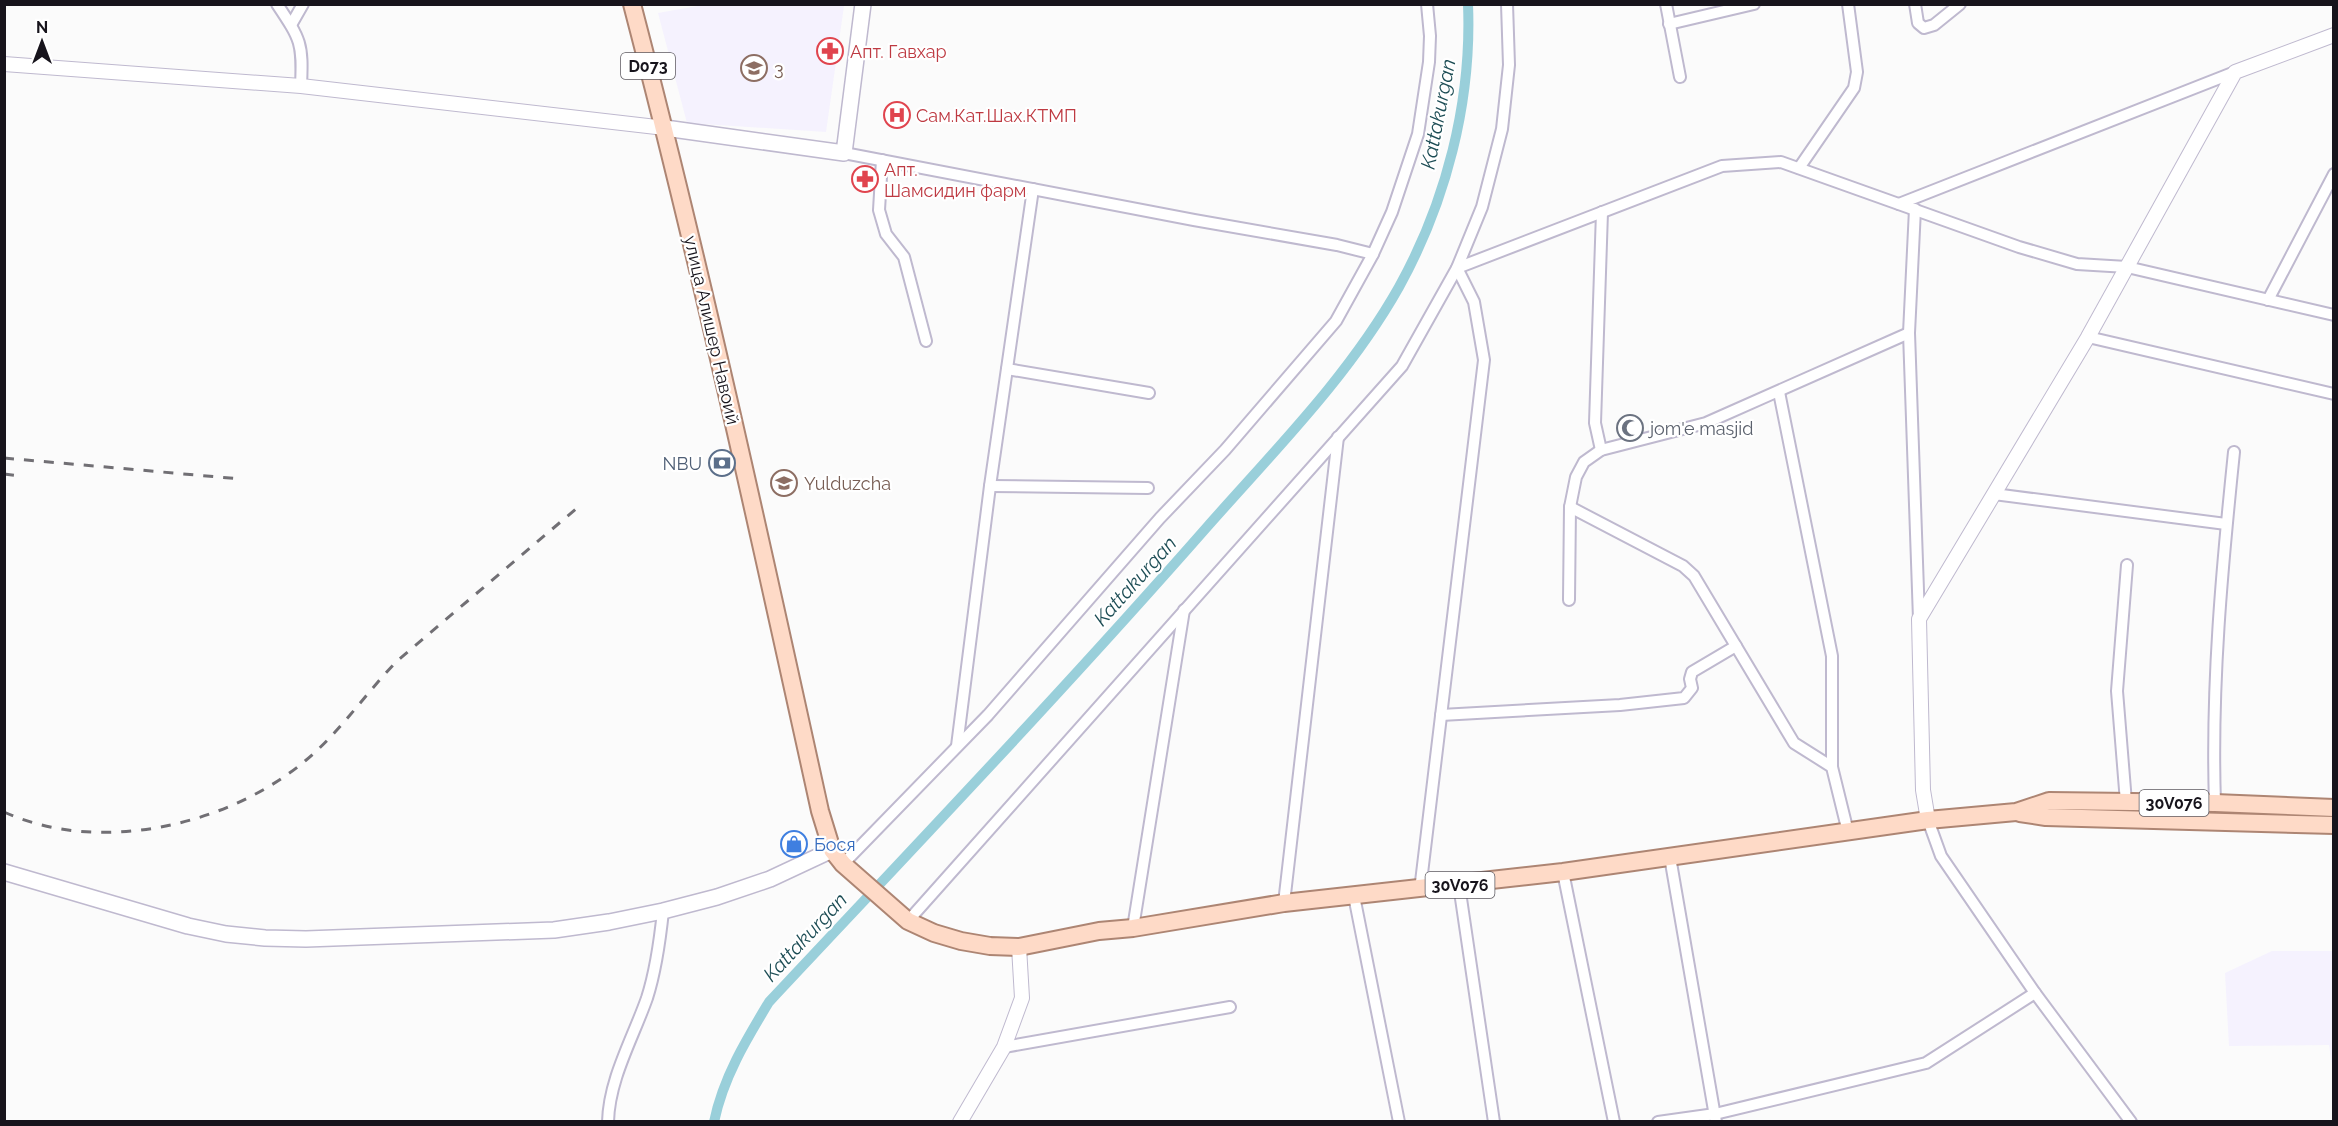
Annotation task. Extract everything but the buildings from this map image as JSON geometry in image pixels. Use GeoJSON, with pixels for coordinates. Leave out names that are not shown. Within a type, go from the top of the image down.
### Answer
{"type":"FeatureCollection","features":[{"type":"Feature","properties":{"kind":"main road","name":"улица Алишер Навоий"},"geometry":{"type":"LineString","coordinates":[[632,4],[665,128],[741,450],[820,812],[832,850],[843,864]]}},
{"type":"Feature","properties":{"kind":"main road"},"geometry":{"type":"LineString","coordinates":[[665,128],[844,153],[863,4]]}},
{"type":"Feature","properties":{"kind":"main road","name":"30V076"},"geometry":{"type":"LineString","coordinates":[[843,864],[908,921],[934,933],[961,941],[990,946],[1019,947],[1099,931],[1133,928],[1284,903],[1420,890],[1928,820],[2016,812],[2049,801],[2215,803],[2334,808]]}},
{"type":"Feature","properties":{"kind":"main road","name":"30V076"},"geometry":{"type":"LineString","coordinates":[[2016,812],[2046,817],[2334,825]]}},
{"type":"Feature","properties":{"kind":"main road"},"geometry":{"type":"LineString","coordinates":[[4,872],[188,926],[225,934],[265,938],[346,938],[554,930],[663,911],[770,879],[832,850]]}},
{"type":"Feature","properties":{"kind":"street"},"geometry":{"type":"LineString","coordinates":[[277,4],[297,35],[302,53],[301,86]]}},
{"type":"Feature","properties":{"kind":"street"},"geometry":{"type":"LineString","coordinates":[[291,25],[303,4]]}},
{"type":"Feature","properties":{"kind":"street"},"geometry":{"type":"LineString","coordinates":[[843,864],[988,715],[1160,518],[1225,450],[1336,321],[1373,254],[1392,212],[1418,134],[1429,62],[1430,36],[1427,4]]}},
{"type":"Feature","properties":{"kind":"street"},"geometry":{"type":"LineString","coordinates":[[908,921],[1402,366],[1457,268],[1482,207],[1502,129],[1509,65],[1507,4]]}},
{"type":"Feature","properties":{"kind":"street"},"geometry":{"type":"LineString","coordinates":[[1666,4],[1680,77]]}},
{"type":"Feature","properties":{"kind":"street"},"geometry":{"type":"LineString","coordinates":[[1669,24],[1754,4]]}},
{"type":"Feature","properties":{"kind":"street"},"geometry":{"type":"LineString","coordinates":[[1798,168],[1854,88],[1857,72],[1848,4]]}},
{"type":"Feature","properties":{"kind":"street"},"geometry":{"type":"LineString","coordinates":[[1915,4],[1918,23],[1924,28],[1935,25],[1960,4]]}},
{"type":"Feature","properties":{"kind":"street"},"geometry":{"type":"LineString","coordinates":[[1899,204],[2334,34]]}},
{"type":"Feature","properties":{"kind":"street"},"geometry":{"type":"LineString","coordinates":[[4,64],[301,86],[665,128]]}},
{"type":"Feature","properties":{"kind":"street"},"geometry":{"type":"LineString","coordinates":[[1919,619],[2088,337],[2235,72]]}},
{"type":"Feature","properties":{"kind":"street"},"geometry":{"type":"LineString","coordinates":[[844,153],[1337,245],[1373,254]]}},
{"type":"Feature","properties":{"kind":"street"},"geometry":{"type":"LineString","coordinates":[[882,160],[879,210],[886,234],[904,257],[926,341]]}},
{"type":"Feature","properties":{"kind":"street"},"geometry":{"type":"LineString","coordinates":[[1457,268],[1722,166],[1781,162],[2019,247],[2077,264],[2127,267],[2334,315]]}},
{"type":"Feature","properties":{"kind":"street"},"geometry":{"type":"LineString","coordinates":[[2268,300],[2334,174]]}},
{"type":"Feature","properties":{"kind":"street"},"geometry":{"type":"LineString","coordinates":[[957,747],[990,486],[1033,189]]}},
{"type":"Feature","properties":{"kind":"street"},"geometry":{"type":"LineString","coordinates":[[1915,209],[1909,333],[1923,790],[1928,820],[1941,856],[2036,993],[2131,1122]]}},
{"type":"Feature","properties":{"kind":"street"},"geometry":{"type":"LineString","coordinates":[[1601,450],[1595,423],[1602,212]]}},
{"type":"Feature","properties":{"kind":"street"},"geometry":{"type":"LineString","coordinates":[[1420,890],[1484,360],[1474,302],[1457,268]]}},
{"type":"Feature","properties":{"kind":"street"},"geometry":{"type":"LineString","coordinates":[[1569,600],[1570,507],[1576,477],[1584,462],[1601,450],[1707,423],[1909,333]]}},
{"type":"Feature","properties":{"kind":"street"},"geometry":{"type":"LineString","coordinates":[[2088,337],[2334,394]]}},
{"type":"Feature","properties":{"kind":"street"},"geometry":{"type":"LineString","coordinates":[[1007,369],[1149,393]]}},
{"type":"Feature","properties":{"kind":"street"},"geometry":{"type":"LineString","coordinates":[[1779,392],[1832,656],[1832,767],[1848,832]]}},
{"type":"Feature","properties":{"kind":"street"},"geometry":{"type":"LineString","coordinates":[[1284,903],[1338,437]]}},
{"type":"Feature","properties":{"kind":"street"},"geometry":{"type":"LineString","coordinates":[[2215,803],[2212,735],[2226,524],[2234,452]]}},
{"type":"Feature","properties":{"kind":"street"},"geometry":{"type":"LineString","coordinates":[[990,486],[1148,488]]}},
{"type":"Feature","properties":{"kind":"street"},"geometry":{"type":"LineString","coordinates":[[1994,494],[2226,524]]}},
{"type":"Feature","properties":{"kind":"street"},"geometry":{"type":"LineString","coordinates":[[1570,507],[1683,566],[1694,576],[1794,743],[1832,767]]}},
{"type":"Feature","properties":{"kind":"street"},"geometry":{"type":"LineString","coordinates":[[2126,802],[2117,691],[2127,565]]}},
{"type":"Feature","properties":{"kind":"street"},"geometry":{"type":"LineString","coordinates":[[1133,928],[1184,610]]}},
{"type":"Feature","properties":{"kind":"street"},"geometry":{"type":"LineString","coordinates":[[1441,715],[1620,705],[1684,698],[1692,688],[1690,679],[1692,672],[1736,646]]}},
{"type":"Feature","properties":{"kind":"street"},"geometry":{"type":"LineString","coordinates":[[1670,857],[1716,1118]]}},
{"type":"Feature","properties":{"kind":"street"},"geometry":{"type":"LineString","coordinates":[[1563,872],[1614,1122]]}},
{"type":"Feature","properties":{"kind":"street"},"geometry":{"type":"LineString","coordinates":[[1459,885],[1494,1122]]}},
{"type":"Feature","properties":{"kind":"street"},"geometry":{"type":"LineString","coordinates":[[1354,896],[1399,1122]]}},
{"type":"Feature","properties":{"kind":"street"},"geometry":{"type":"LineString","coordinates":[[608,1122],[608,1102],[647,996],[660,940],[663,911]]}},
{"type":"Feature","properties":{"kind":"street"},"geometry":{"type":"LineString","coordinates":[[960,1122],[1004,1047],[1022,998],[1019,947]]}},
{"type":"Feature","properties":{"kind":"street"},"geometry":{"type":"LineString","coordinates":[[1658,1122],[1716,1118],[1926,1063],[2036,993]]}},
{"type":"Feature","properties":{"kind":"street"},"geometry":{"type":"LineString","coordinates":[[1004,1047],[1230,1007]]}},
{"type":"Feature","properties":{"kind":"shaded area","name":"3"},"geometry":{"type":"Polygon","coordinates":[[[703,5],[844,6],[826,132],[687,123],[658,13],[703,5]]]}},
{"type":"Feature","properties":{"kind":"shaded area"},"geometry":{"type":"Polygon","coordinates":[[[2272,951],[2333,951],[2333,1072],[2329,1045],[2229,1046],[2225,973],[2272,951]]]}},
{"type":"Feature","properties":{"kind":"waterway","name":"Kattakurgan"},"geometry":{"type":"LineString","coordinates":[[714,1122],[729,1075],[769,1002],[990,766],[1284,441],[1334,382],[1379,320],[1416,254],[1443,186],[1453,150],[1466,78],[1468,4]]}},
{"type":"Feature","properties":{"kind":"railway"},"geometry":{"type":"LineString","coordinates":[[4,458],[241,479]]}},
{"type":"Feature","properties":{"kind":"railway"},"geometry":{"type":"LineString","coordinates":[[4,474],[21,476]]}},
{"type":"Feature","properties":{"kind":"railway"},"geometry":{"type":"LineString","coordinates":[[4,812],[41,825],[80,831],[120,832],[161,827],[201,817],[274,784],[318,750],[397,661],[577,508]]}},
{"type":"Feature","properties":{"kind":"place","name":"Апт. Гавхар"},"geometry":{"type":"Point","coordinates":[830,51]}},
{"type":"Feature","properties":{"kind":"place","name":"3"},"geometry":{"type":"Point","coordinates":[754,68]}},
{"type":"Feature","properties":{"kind":"place","name":"Сам.Кат.Шах.КТМП"},"geometry":{"type":"Point","coordinates":[897,115]}},
{"type":"Feature","properties":{"kind":"place","name":"Апт. Шамсидин фарм"},"geometry":{"type":"Point","coordinates":[865,179]}},
{"type":"Feature","properties":{"kind":"place","name":"jom'e masjid"},"geometry":{"type":"Point","coordinates":[1630,428]}},
{"type":"Feature","properties":{"kind":"place","name":"NBU"},"geometry":{"type":"Point","coordinates":[722,463]}},
{"type":"Feature","properties":{"kind":"place","name":"Yulduzcha"},"geometry":{"type":"Point","coordinates":[784,483]}},
{"type":"Feature","properties":{"kind":"place","name":"Бося"},"geometry":{"type":"Point","coordinates":[794,844]}}]}
